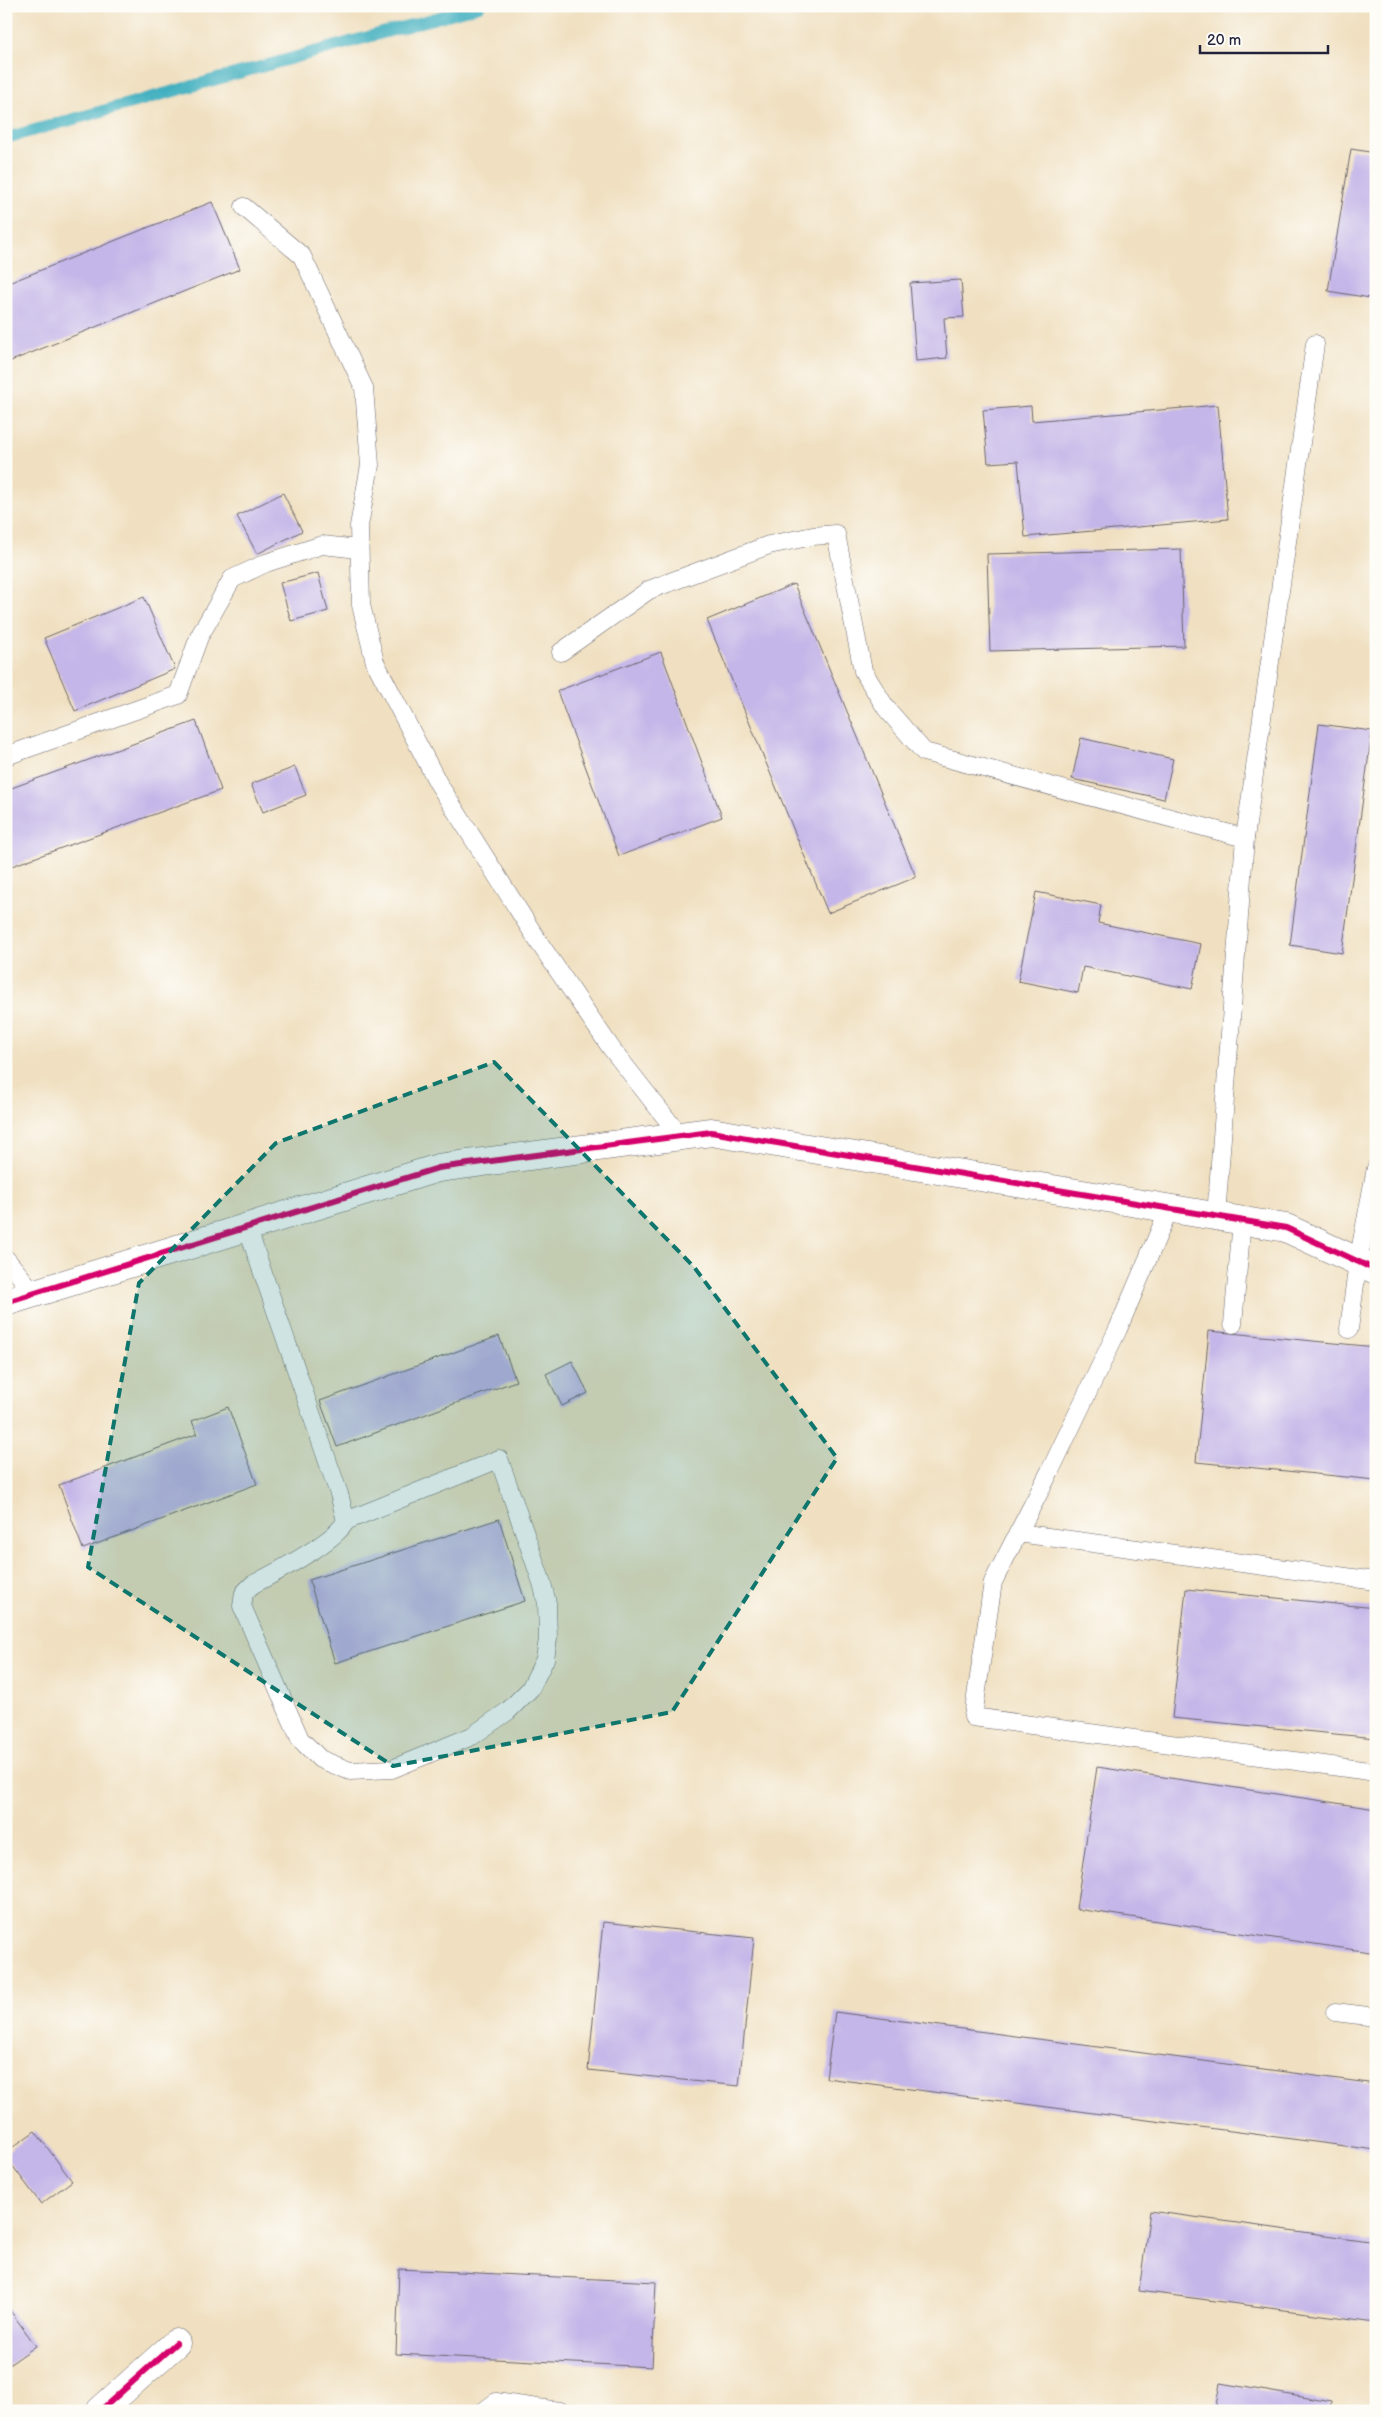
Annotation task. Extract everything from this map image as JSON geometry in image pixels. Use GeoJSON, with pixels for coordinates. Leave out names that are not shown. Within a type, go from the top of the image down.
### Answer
{"type":"FeatureCollection","features":[{"type":"Feature","properties":{"kind":"street"},"geometry":{"type":"LineString","coordinates":[[6,1302],[438,1168],[710,1132],[1286,1228],[1367,1266]]}},
{"type":"Feature","properties":{"kind":"street"},"geometry":{"type":"LineString","coordinates":[[100,2411],[176,2343]]}},
{"type":"Feature","properties":{"kind":"lane"},"geometry":{"type":"LineString","coordinates":[[244,207],[302,256],[364,388],[370,465],[359,526],[361,605],[375,662],[438,783],[540,944],[611,1048],[680,1136]]}},
{"type":"Feature","properties":{"kind":"lane"},"geometry":{"type":"LineString","coordinates":[[1233,1324],[1229,1218],[1245,838],[1315,344]]}},
{"type":"Feature","properties":{"kind":"lane"},"geometry":{"type":"LineString","coordinates":[[561,652],[649,590],[769,546],[813,536],[836,534],[863,671],[886,708],[924,752],[1245,838]]}},
{"type":"Feature","properties":{"kind":"lane"},"geometry":{"type":"LineString","coordinates":[[6,756],[178,695],[199,636],[232,579],[266,564],[322,545],[359,548]]}},
{"type":"Feature","properties":{"kind":"lane"},"geometry":{"type":"LineString","coordinates":[[1349,1329],[1367,1266],[1376,1168]]}},
{"type":"Feature","properties":{"kind":"lane"},"geometry":{"type":"LineString","coordinates":[[1169,1209],[1118,1329],[993,1582],[973,1717],[1376,1772]]}},
{"type":"Feature","properties":{"kind":"lane"},"geometry":{"type":"LineString","coordinates":[[247,1227],[339,1494],[346,1521],[342,1529],[319,1545],[252,1585],[244,1593],[242,1606],[300,1739],[320,1759],[350,1771],[392,1769],[472,1736],[508,1712],[530,1689],[545,1659],[548,1639],[547,1603],[526,1532],[499,1459],[346,1521]]}},
{"type":"Feature","properties":{"kind":"lane"},"geometry":{"type":"LineString","coordinates":[[6,1259],[34,1293]]}},
{"type":"Feature","properties":{"kind":"lane"},"geometry":{"type":"LineString","coordinates":[[1018,1533],[1376,1581]]}},
{"type":"Feature","properties":{"kind":"lane"},"geometry":{"type":"LineString","coordinates":[[1335,2012],[1376,2017]]}},
{"type":"Feature","properties":{"kind":"lane"},"geometry":{"type":"LineString","coordinates":[[484,2411],[496,2402],[559,2411]]}},
{"type":"Feature","properties":{"kind":"highlighted area"},"geometry":{"type":"Polygon","coordinates":[[[494,1062],[694,1267],[837,1458],[672,1712],[393,1766],[88,1567],[139,1283],[276,1143],[494,1062]]]}},
{"type":"Feature","properties":{"kind":"building"},"geometry":{"type":"Polygon","coordinates":[[[1351,149],[1376,153],[1376,299],[1328,291],[1351,149]]]}},
{"type":"Feature","properties":{"kind":"building"},"geometry":{"type":"Polygon","coordinates":[[[212,202],[240,269],[6,363],[6,284],[212,202]]]}},
{"type":"Feature","properties":{"kind":"building"},"geometry":{"type":"Polygon","coordinates":[[[961,280],[964,317],[944,318],[947,358],[916,361],[910,283],[961,280]]]}},
{"type":"Feature","properties":{"kind":"building"},"geometry":{"type":"Polygon","coordinates":[[[1218,405],[1228,519],[1025,537],[1018,461],[988,463],[983,410],[1031,406],[1032,421],[1218,405]]]}},
{"type":"Feature","properties":{"kind":"building"},"geometry":{"type":"Polygon","coordinates":[[[283,493],[302,531],[257,554],[237,516],[283,493]]]}},
{"type":"Feature","properties":{"kind":"building"},"geometry":{"type":"Polygon","coordinates":[[[1181,549],[1184,646],[990,651],[987,554],[1181,549]]]}},
{"type":"Feature","properties":{"kind":"building"},"geometry":{"type":"Polygon","coordinates":[[[318,573],[328,611],[291,621],[280,583],[318,573]]]}},
{"type":"Feature","properties":{"kind":"building"},"geometry":{"type":"Polygon","coordinates":[[[794,584],[916,877],[828,913],[707,620],[794,584]]]}},
{"type":"Feature","properties":{"kind":"building"},"geometry":{"type":"Polygon","coordinates":[[[144,597],[175,669],[75,711],[44,638],[144,597]]]}},
{"type":"Feature","properties":{"kind":"building"},"geometry":{"type":"Polygon","coordinates":[[[661,652],[722,817],[619,856],[557,691],[661,652]]]}},
{"type":"Feature","properties":{"kind":"building"},"geometry":{"type":"Polygon","coordinates":[[[196,721],[221,790],[9,867],[6,860],[6,790],[196,721]]]}},
{"type":"Feature","properties":{"kind":"building"},"geometry":{"type":"Polygon","coordinates":[[[1319,724],[1372,731],[1342,953],[1290,945],[1319,724]]]}},
{"type":"Feature","properties":{"kind":"building"},"geometry":{"type":"Polygon","coordinates":[[[1081,738],[1173,759],[1164,799],[1072,779],[1081,738]]]}},
{"type":"Feature","properties":{"kind":"building"},"geometry":{"type":"Polygon","coordinates":[[[295,767],[306,795],[263,812],[251,784],[295,767]]]}},
{"type":"Feature","properties":{"kind":"building"},"geometry":{"type":"Polygon","coordinates":[[[1036,892],[1101,905],[1098,923],[1201,944],[1192,989],[1083,967],[1078,993],[1018,981],[1036,892]]]}},
{"type":"Feature","properties":{"kind":"building"},"geometry":{"type":"Polygon","coordinates":[[[1209,1331],[1376,1347],[1376,1480],[1196,1462],[1209,1331]]]}},
{"type":"Feature","properties":{"kind":"building"},"geometry":{"type":"Polygon","coordinates":[[[499,1336],[516,1381],[337,1447],[320,1401],[499,1336]]]}},
{"type":"Feature","properties":{"kind":"building"},"geometry":{"type":"Polygon","coordinates":[[[572,1361],[588,1393],[562,1406],[546,1374],[572,1361]]]}},
{"type":"Feature","properties":{"kind":"building"},"geometry":{"type":"Polygon","coordinates":[[[228,1407],[257,1484],[83,1549],[59,1485],[197,1434],[192,1421],[228,1407]]]}},
{"type":"Feature","properties":{"kind":"building"},"geometry":{"type":"Polygon","coordinates":[[[499,1519],[525,1601],[335,1663],[309,1580],[499,1519]]]}},
{"type":"Feature","properties":{"kind":"building"},"geometry":{"type":"Polygon","coordinates":[[[1186,1589],[1376,1608],[1376,1738],[1172,1718],[1186,1589]]]}},
{"type":"Feature","properties":{"kind":"building"},"geometry":{"type":"Polygon","coordinates":[[[1097,1767],[1376,1809],[1376,1953],[1076,1909],[1097,1767]]]}},
{"type":"Feature","properties":{"kind":"building"},"geometry":{"type":"Polygon","coordinates":[[[603,1922],[754,1938],[739,2086],[588,2070],[603,1922]]]}},
{"type":"Feature","properties":{"kind":"building"},"geometry":{"type":"Polygon","coordinates":[[[835,2012],[1376,2084],[1376,2150],[826,2078],[835,2012]]]}},
{"type":"Feature","properties":{"kind":"building"},"geometry":{"type":"Polygon","coordinates":[[[35,2131],[72,2181],[41,2204],[6,2157],[6,2152],[35,2131]]]}},
{"type":"Feature","properties":{"kind":"building"},"geometry":{"type":"Polygon","coordinates":[[[1150,2211],[1376,2242],[1376,2322],[1139,2291],[1150,2211]]]}},
{"type":"Feature","properties":{"kind":"building"},"geometry":{"type":"Polygon","coordinates":[[[399,2269],[656,2282],[652,2367],[396,2354],[399,2269]]]}},
{"type":"Feature","properties":{"kind":"building"},"geometry":{"type":"Polygon","coordinates":[[[6,2305],[36,2346],[6,2367],[6,2305]]]}},
{"type":"Feature","properties":{"kind":"building"},"geometry":{"type":"Polygon","coordinates":[[[1220,2383],[1331,2402],[1330,2411],[1215,2411],[1220,2383]]]}},
{"type":"Feature","properties":{"kind":"building"},"geometry":{"type":"Polygon","coordinates":[[[1040,2407],[1053,2410],[1053,2411],[1040,2411],[1040,2407]]]}},
{"type":"Feature","properties":{"kind":"waterway"},"geometry":{"type":"LineString","coordinates":[[6,138],[479,6]]}},
{"type":"Feature","properties":{"kind":"cycle path"},"geometry":{"type":"LineString","coordinates":[[6,1302],[438,1168],[711,1132],[1286,1228],[1376,1270]]}},
{"type":"Feature","properties":{"kind":"cycle path"},"geometry":{"type":"LineString","coordinates":[[100,2411],[176,2343]]}}]}
